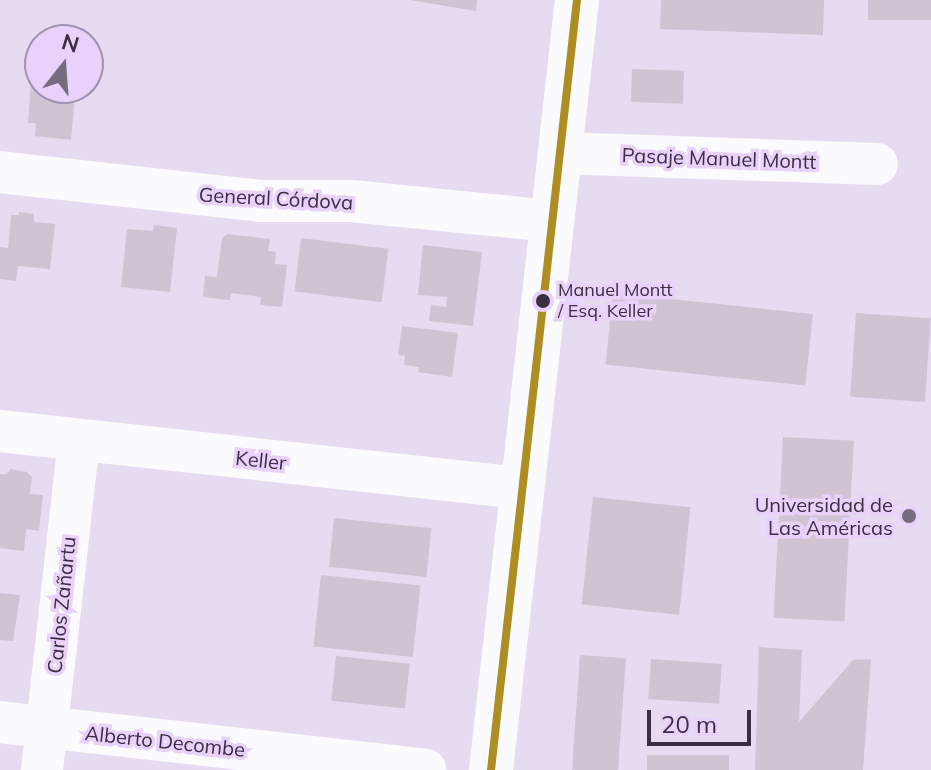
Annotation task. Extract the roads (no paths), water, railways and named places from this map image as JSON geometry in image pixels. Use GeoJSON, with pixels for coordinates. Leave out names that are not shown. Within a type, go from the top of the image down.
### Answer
{"type":"FeatureCollection","features":[{"type":"Feature","properties":{"kind":"main road"},"geometry":{"type":"LineString","coordinates":[[491,770],[577,0]]}},
{"type":"Feature","properties":{"kind":"street","name":"Pasaje Manuel Montt"},"geometry":{"type":"LineString","coordinates":[[560,153],[877,164]]}},
{"type":"Feature","properties":{"kind":"street","name":"General Córdova"},"geometry":{"type":"LineString","coordinates":[[0,172],[261,201],[351,201],[552,221]]}},
{"type":"Feature","properties":{"kind":"street","name":"Keller"},"geometry":{"type":"LineString","coordinates":[[0,431],[521,488]]}},
{"type":"Feature","properties":{"kind":"street","name":"Carlos Zañartu"},"geometry":{"type":"LineString","coordinates":[[42,770],[79,440]]}},
{"type":"Feature","properties":{"kind":"street","name":"Alberto Decombe"},"geometry":{"type":"LineString","coordinates":[[0,722],[425,770]]}},
{"type":"Feature","properties":{"kind":"place","name":"Manuel Montt / Esq. Keller"},"geometry":{"type":"Point","coordinates":[543,301]}},
{"type":"Feature","properties":{"kind":"place","name":"Universidad de Las Américas"},"geometry":{"type":"Point","coordinates":[909,516]}}]}
